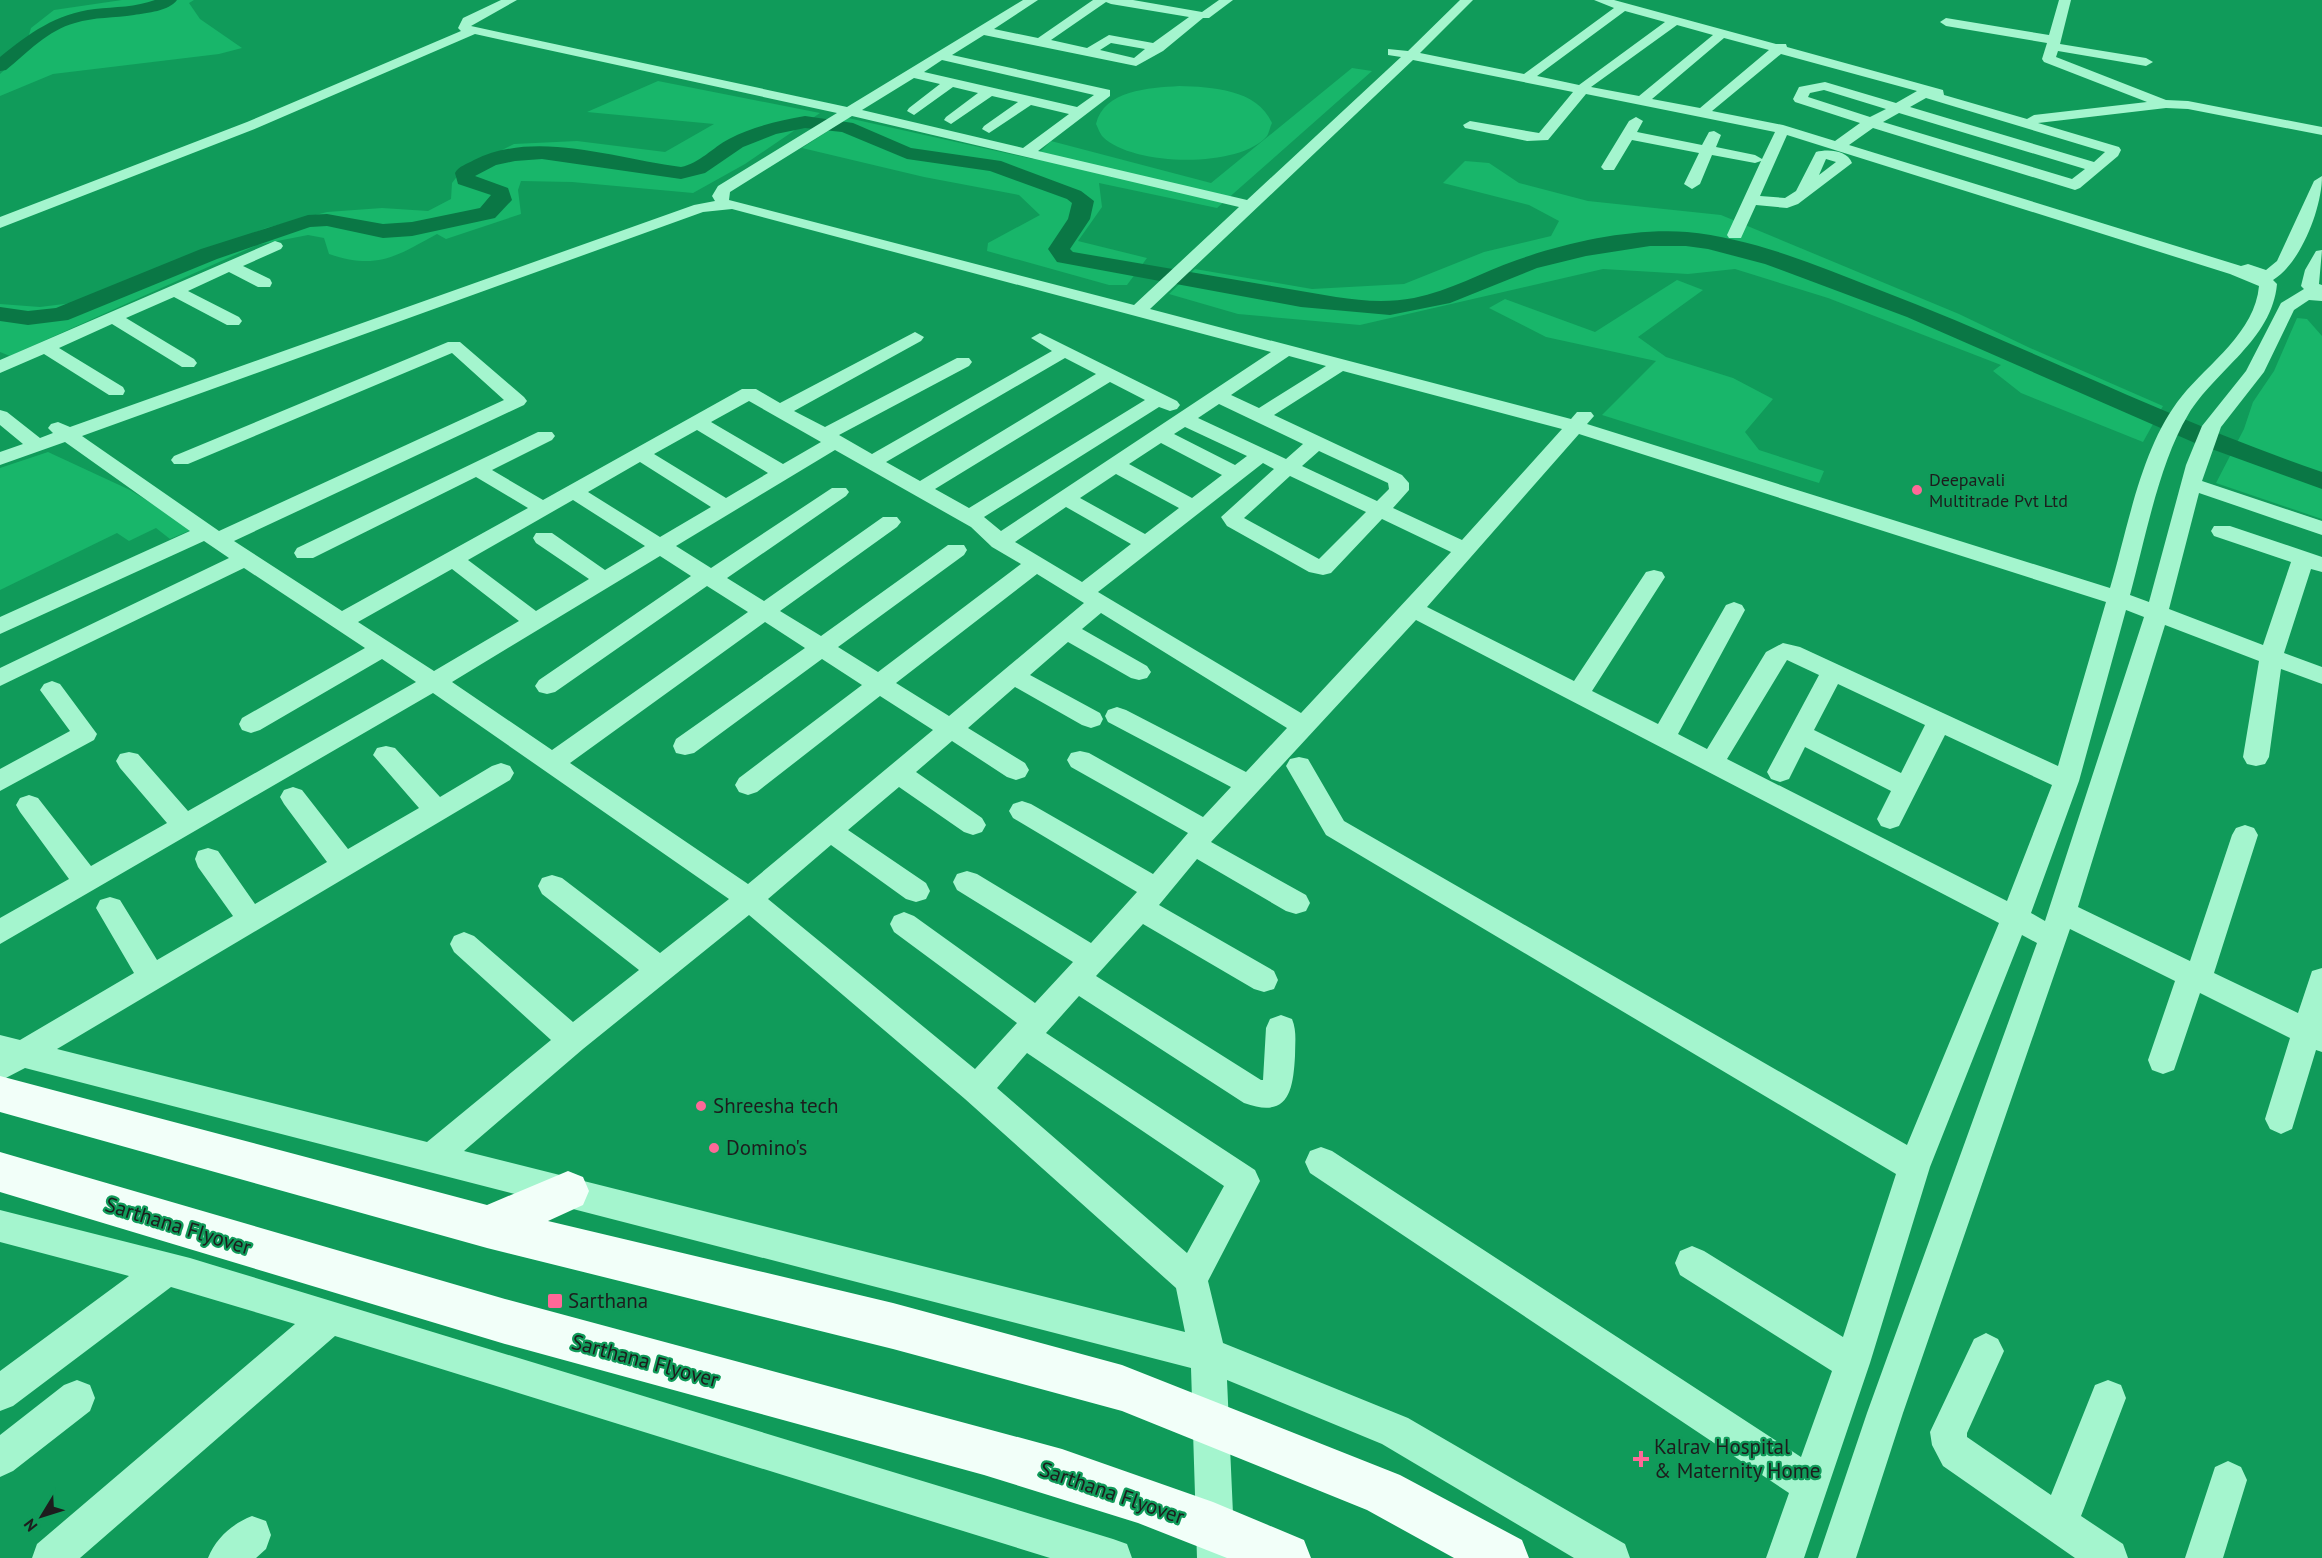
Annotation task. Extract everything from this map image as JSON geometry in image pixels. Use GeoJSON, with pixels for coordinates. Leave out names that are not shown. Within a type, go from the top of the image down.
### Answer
{"type":"FeatureCollection","features":[{"type":"Feature","properties":{"kind":"main road"},"geometry":{"type":"LineString","coordinates":[[0,1094],[537,1240],[893,1326],[1122,1388],[1383,1492],[1504,1558]]}},
{"type":"Feature","properties":{"kind":"main road","name":"Sarthana Flyover"},"geometry":{"type":"LineString","coordinates":[[0,1172],[511,1325],[1071,1476],[1245,1539],[1286,1558]]}},
{"type":"Feature","properties":{"kind":"main road"},"geometry":{"type":"LineString","coordinates":[[488,1227],[568,1191]]}},
{"type":"Feature","properties":{"kind":"street"},"geometry":{"type":"LineString","coordinates":[[511,0],[466,21],[464,28],[472,32],[1026,153],[1242,204]]}},
{"type":"Feature","properties":{"kind":"street"},"geometry":{"type":"LineString","coordinates":[[721,200],[723,189],[1032,0]]}},
{"type":"Feature","properties":{"kind":"street"},"geometry":{"type":"LineString","coordinates":[[1040,42],[1101,0]]}},
{"type":"Feature","properties":{"kind":"street"},"geometry":{"type":"LineString","coordinates":[[981,30],[1136,62],[1200,15],[1111,0]]}},
{"type":"Feature","properties":{"kind":"street"},"geometry":{"type":"LineString","coordinates":[[1205,15],[1227,0]]}},
{"type":"Feature","properties":{"kind":"street"},"geometry":{"type":"LineString","coordinates":[[1406,54],[1453,0]]}},
{"type":"Feature","properties":{"kind":"street"},"geometry":{"type":"LineString","coordinates":[[1139,298],[1467,0]]}},
{"type":"Feature","properties":{"kind":"street"},"geometry":{"type":"LineString","coordinates":[[1600,0],[1781,47],[2038,119],[2165,104],[2212,109],[2322,131]]}},
{"type":"Feature","properties":{"kind":"street"},"geometry":{"type":"LineString","coordinates":[[2066,0],[2049,59],[2165,104]]}},
{"type":"Feature","properties":{"kind":"street"},"geometry":{"type":"LineString","coordinates":[[1530,75],[1624,6]]}},
{"type":"Feature","properties":{"kind":"street"},"geometry":{"type":"LineString","coordinates":[[1132,20],[1149,7]]}},
{"type":"Feature","properties":{"kind":"street"},"geometry":{"type":"LineString","coordinates":[[1470,125],[1527,137],[1543,136],[1584,87],[1676,20]]}},
{"type":"Feature","properties":{"kind":"street"},"geometry":{"type":"LineString","coordinates":[[2015,20],[2057,36],[2146,62]]}},
{"type":"Feature","properties":{"kind":"street"},"geometry":{"type":"LineString","coordinates":[[1946,22],[2057,36]]}},
{"type":"Feature","properties":{"kind":"street"},"geometry":{"type":"LineString","coordinates":[[1163,25],[1184,27]]}},
{"type":"Feature","properties":{"kind":"street"},"geometry":{"type":"LineString","coordinates":[[0,223],[252,125],[472,32]]}},
{"type":"Feature","properties":{"kind":"street"},"geometry":{"type":"LineString","coordinates":[[1609,167],[1629,135],[1647,99],[1724,32]]}},
{"type":"Feature","properties":{"kind":"street"},"geometry":{"type":"LineString","coordinates":[[1025,75],[1065,47]]}},
{"type":"Feature","properties":{"kind":"street"},"geometry":{"type":"LineString","coordinates":[[1707,108],[1781,47]]}},
{"type":"Feature","properties":{"kind":"street"},"geometry":{"type":"LineString","coordinates":[[969,86],[1015,51]]}},
{"type":"Feature","properties":{"kind":"street"},"geometry":{"type":"LineString","coordinates":[[1406,54],[1530,75],[1584,87]]}},
{"type":"Feature","properties":{"kind":"street"},"geometry":{"type":"LineString","coordinates":[[1406,54],[1777,125]]}},
{"type":"Feature","properties":{"kind":"street"},"geometry":{"type":"LineString","coordinates":[[940,56],[1105,93],[1026,153]]}},
{"type":"Feature","properties":{"kind":"street"},"geometry":{"type":"LineString","coordinates":[[911,73],[1080,112]]}},
{"type":"Feature","properties":{"kind":"street"},"geometry":{"type":"LineString","coordinates":[[914,111],[951,82]]}},
{"type":"Feature","properties":{"kind":"street"},"geometry":{"type":"LineString","coordinates":[[1884,82],[2114,150],[2096,167],[2075,185],[1800,99],[1804,90],[1825,86],[2096,167]]}},
{"type":"Feature","properties":{"kind":"street"},"geometry":{"type":"LineString","coordinates":[[951,120],[989,91]]}},
{"type":"Feature","properties":{"kind":"street"},"geometry":{"type":"LineString","coordinates":[[1841,143],[1874,121],[1924,93]]}},
{"type":"Feature","properties":{"kind":"street"},"geometry":{"type":"LineString","coordinates":[[1647,99],[1707,108],[1841,143],[2268,280],[2285,292],[2315,292]]}},
{"type":"Feature","properties":{"kind":"street"},"geometry":{"type":"LineString","coordinates":[[989,129],[1029,100]]}},
{"type":"Feature","properties":{"kind":"street"},"geometry":{"type":"LineString","coordinates":[[1692,184],[1724,116]]}},
{"type":"Feature","properties":{"kind":"street"},"geometry":{"type":"LineString","coordinates":[[1735,235],[1753,200],[1777,125]]}},
{"type":"Feature","properties":{"kind":"street"},"geometry":{"type":"LineString","coordinates":[[1629,135],[1755,159]]}},
{"type":"Feature","properties":{"kind":"street"},"geometry":{"type":"LineString","coordinates":[[1975,186],[2001,162]]}},
{"type":"Feature","properties":{"kind":"street"},"geometry":{"type":"LineString","coordinates":[[1785,1558],[1852,1363],[1914,1167],[2015,918],[2066,781],[2157,462],[2179,414],[2246,334],[2267,301],[2268,280],[2284,264],[2322,182]]}},
{"type":"Feature","properties":{"kind":"street"},"geometry":{"type":"LineString","coordinates":[[1753,200],[1787,203],[1802,194]]}},
{"type":"Feature","properties":{"kind":"street"},"geometry":{"type":"LineString","coordinates":[[0,459],[33,442],[63,431],[721,200],[1139,298],[1579,421],[2119,592],[2159,607],[2271,657],[2322,676]]}},
{"type":"Feature","properties":{"kind":"street"},"geometry":{"type":"LineString","coordinates":[[0,367],[275,246]]}},
{"type":"Feature","properties":{"kind":"street"},"geometry":{"type":"LineString","coordinates":[[2315,292],[2313,270],[2322,255]]}},
{"type":"Feature","properties":{"kind":"street"},"geometry":{"type":"LineString","coordinates":[[229,266],[264,283]]}},
{"type":"Feature","properties":{"kind":"street"},"geometry":{"type":"LineString","coordinates":[[174,290],[232,321]]}},
{"type":"Feature","properties":{"kind":"street"},"geometry":{"type":"LineString","coordinates":[[1838,1558],[1889,1401],[2058,925],[2159,607],[2193,474],[2212,426],[2255,372],[2287,307],[2315,292]]}},
{"type":"Feature","properties":{"kind":"street"},"geometry":{"type":"LineString","coordinates":[[1139,298],[1286,350],[1340,365],[1579,421]]}},
{"type":"Feature","properties":{"kind":"street"},"geometry":{"type":"LineString","coordinates":[[112,317],[188,363]]}},
{"type":"Feature","properties":{"kind":"street"},"geometry":{"type":"LineString","coordinates":[[781,410],[915,337]]}},
{"type":"Feature","properties":{"kind":"street"},"geometry":{"type":"LineString","coordinates":[[1040,338],[1287,468],[1465,549]]}},
{"type":"Feature","properties":{"kind":"street"},"geometry":{"type":"LineString","coordinates":[[0,626],[517,401],[454,346],[181,460]]}},
{"type":"Feature","properties":{"kind":"street"},"geometry":{"type":"LineString","coordinates":[[45,347],[116,391]]}},
{"type":"Feature","properties":{"kind":"street"},"geometry":{"type":"LineString","coordinates":[[1000,542],[1286,350]]}},
{"type":"Feature","properties":{"kind":"street"},"geometry":{"type":"LineString","coordinates":[[872,462],[1065,351]]}},
{"type":"Feature","properties":{"kind":"street"},"geometry":{"type":"LineString","coordinates":[[0,932],[434,682],[783,473],[830,438],[963,362]]}},
{"type":"Feature","properties":{"kind":"street"},"geometry":{"type":"LineString","coordinates":[[1260,416],[1340,365]]}},
{"type":"Feature","properties":{"kind":"street"},"geometry":{"type":"LineString","coordinates":[[921,489],[1110,374]]}},
{"type":"Feature","properties":{"kind":"street"},"geometry":{"type":"LineString","coordinates":[[340,622],[750,393],[969,517],[1000,542],[1035,564],[1304,726]]}},
{"type":"Feature","properties":{"kind":"street"},"geometry":{"type":"LineString","coordinates":[[1218,396],[1317,442],[1399,483],[1399,490],[1327,567],[1317,567],[1232,519],[1233,515],[1317,442]]}},
{"type":"Feature","properties":{"kind":"street"},"geometry":{"type":"LineString","coordinates":[[969,517],[1159,399]]}},
{"type":"Feature","properties":{"kind":"street"},"geometry":{"type":"LineString","coordinates":[[0,416],[33,442]]}},
{"type":"Feature","properties":{"kind":"street"},"geometry":{"type":"LineString","coordinates":[[976,1089],[1032,1029],[1200,838],[1413,609],[1579,421]]}},
{"type":"Feature","properties":{"kind":"street"},"geometry":{"type":"LineString","coordinates":[[697,422],[783,473]]}},
{"type":"Feature","properties":{"kind":"street"},"geometry":{"type":"LineString","coordinates":[[63,431],[245,559],[434,682],[749,899],[976,1089],[1191,1279],[1208,1355],[1216,1558]]}},
{"type":"Feature","properties":{"kind":"street"},"geometry":{"type":"LineString","coordinates":[[1160,435],[1236,474]]}},
{"type":"Feature","properties":{"kind":"street"},"geometry":{"type":"LineString","coordinates":[[305,553],[545,436]]}},
{"type":"Feature","properties":{"kind":"street"},"geometry":{"type":"LineString","coordinates":[[0,449],[33,442]]}},
{"type":"Feature","properties":{"kind":"street"},"geometry":{"type":"LineString","coordinates":[[640,454],[726,507]]}},
{"type":"Feature","properties":{"kind":"street"},"geometry":{"type":"LineString","coordinates":[[433,1157],[572,1040],[749,899],[1013,676],[1066,631],[1091,598],[1146,544],[1261,455]]}},
{"type":"Feature","properties":{"kind":"street"},"geometry":{"type":"LineString","coordinates":[[1115,465],[1193,507]]}},
{"type":"Feature","properties":{"kind":"street"},"geometry":{"type":"LineString","coordinates":[[477,469],[544,508]]}},
{"type":"Feature","properties":{"kind":"street"},"geometry":{"type":"LineString","coordinates":[[2193,474],[2320,528],[2314,563],[2271,657],[2256,757]]}},
{"type":"Feature","properties":{"kind":"street"},"geometry":{"type":"LineString","coordinates":[[574,492],[1016,770]]}},
{"type":"Feature","properties":{"kind":"street"},"geometry":{"type":"LineString","coordinates":[[548,686],[839,492]]}},
{"type":"Feature","properties":{"kind":"street"},"geometry":{"type":"LineString","coordinates":[[1066,498],[1146,544]]}},
{"type":"Feature","properties":{"kind":"street"},"geometry":{"type":"LineString","coordinates":[[552,763],[890,522]]}},
{"type":"Feature","properties":{"kind":"street"},"geometry":{"type":"LineString","coordinates":[[2222,531],[2314,563]]}},
{"type":"Feature","properties":{"kind":"street"},"geometry":{"type":"LineString","coordinates":[[544,538],[605,580]]}},
{"type":"Feature","properties":{"kind":"street"},"geometry":{"type":"LineString","coordinates":[[685,746],[957,550]]}},
{"type":"Feature","properties":{"kind":"street"},"geometry":{"type":"LineString","coordinates":[[0,678],[245,559]]}},
{"type":"Feature","properties":{"kind":"street"},"geometry":{"type":"LineString","coordinates":[[453,559],[535,622]]}},
{"type":"Feature","properties":{"kind":"street"},"geometry":{"type":"LineString","coordinates":[[748,785],[1035,564]]}},
{"type":"Feature","properties":{"kind":"street"},"geometry":{"type":"LineString","coordinates":[[1578,694],[1654,577]]}},
{"type":"Feature","properties":{"kind":"street"},"geometry":{"type":"LineString","coordinates":[[1413,609],[2015,918],[2058,925],[2195,978],[2315,1035]]}},
{"type":"Feature","properties":{"kind":"street"},"geometry":{"type":"LineString","coordinates":[[1663,738],[1734,610]]}},
{"type":"Feature","properties":{"kind":"street"},"geometry":{"type":"LineString","coordinates":[[1066,631],[1139,672]]}},
{"type":"Feature","properties":{"kind":"street"},"geometry":{"type":"LineString","coordinates":[[250,724],[382,649]]}},
{"type":"Feature","properties":{"kind":"street"},"geometry":{"type":"LineString","coordinates":[[1712,764],[1778,654],[1783,651],[1792,653],[2066,781]]}},
{"type":"Feature","properties":{"kind":"street"},"geometry":{"type":"LineString","coordinates":[[1780,772],[1832,672]]}},
{"type":"Feature","properties":{"kind":"street"},"geometry":{"type":"LineString","coordinates":[[1013,676],[1091,719]]}},
{"type":"Feature","properties":{"kind":"street"},"geometry":{"type":"LineString","coordinates":[[0,781],[85,734],[52,690]]}},
{"type":"Feature","properties":{"kind":"street"},"geometry":{"type":"LineString","coordinates":[[1117,716],[1249,785]]}},
{"type":"Feature","properties":{"kind":"street"},"geometry":{"type":"LineString","coordinates":[[1890,819],[1939,722]]}},
{"type":"Feature","properties":{"kind":"street"},"geometry":{"type":"LineString","coordinates":[[1800,734],[1906,787]]}},
{"type":"Feature","properties":{"kind":"street"},"geometry":{"type":"LineString","coordinates":[[386,755],[437,811]]}},
{"type":"Feature","properties":{"kind":"street"},"geometry":{"type":"LineString","coordinates":[[129,760],[185,826]]}},
{"type":"Feature","properties":{"kind":"street"},"geometry":{"type":"LineString","coordinates":[[1080,760],[1296,903]]}},
{"type":"Feature","properties":{"kind":"street"},"geometry":{"type":"LineString","coordinates":[[1299,766],[1335,828],[1914,1167]]}},
{"type":"Feature","properties":{"kind":"street"},"geometry":{"type":"LineString","coordinates":[[7,1056],[152,977],[501,773]]}},
{"type":"Feature","properties":{"kind":"street"},"geometry":{"type":"LineString","coordinates":[[898,773],[973,825]]}},
{"type":"Feature","properties":{"kind":"street"},"geometry":{"type":"LineString","coordinates":[[293,797],[345,865]]}},
{"type":"Feature","properties":{"kind":"street"},"geometry":{"type":"LineString","coordinates":[[29,805],[87,882]]}},
{"type":"Feature","properties":{"kind":"street"},"geometry":{"type":"LineString","coordinates":[[1022,811],[1264,980]]}},
{"type":"Feature","properties":{"kind":"street"},"geometry":{"type":"LineString","coordinates":[[830,831],[916,891]]}},
{"type":"Feature","properties":{"kind":"street"},"geometry":{"type":"LineString","coordinates":[[2163,1060],[2195,978],[2245,835]]}},
{"type":"Feature","properties":{"kind":"street"},"geometry":{"type":"LineString","coordinates":[[208,859],[251,920]]}},
{"type":"Feature","properties":{"kind":"street"},"geometry":{"type":"LineString","coordinates":[[967,882],[1255,1093],[1269,1095],[1278,1085],[1281,1028]]}},
{"type":"Feature","properties":{"kind":"street"},"geometry":{"type":"LineString","coordinates":[[552,886],[661,970]]}},
{"type":"Feature","properties":{"kind":"street"},"geometry":{"type":"LineString","coordinates":[[110,908],[152,977]]}},
{"type":"Feature","properties":{"kind":"street"},"geometry":{"type":"LineString","coordinates":[[904,924],[1032,1029],[1244,1181],[1191,1279]]}},
{"type":"Feature","properties":{"kind":"street"},"geometry":{"type":"LineString","coordinates":[[464,944],[572,1040]]}},
{"type":"Feature","properties":{"kind":"street"},"geometry":{"type":"LineString","coordinates":[[2281,1119],[2315,1035],[2322,980]]}},
{"type":"Feature","properties":{"kind":"street"},"geometry":{"type":"LineString","coordinates":[[7,1056],[433,1157],[1208,1355],[1395,1431],[1611,1558]]}},
{"type":"Feature","properties":{"kind":"street"},"geometry":{"type":"LineString","coordinates":[[1321,1162],[1810,1485]]}},
{"type":"Feature","properties":{"kind":"street"},"geometry":{"type":"LineString","coordinates":[[0,1226],[167,1269],[330,1317],[1113,1558]]}},
{"type":"Feature","properties":{"kind":"street"},"geometry":{"type":"LineString","coordinates":[[1692,1263],[1852,1363]]}},
{"type":"Feature","properties":{"kind":"street"},"geometry":{"type":"LineString","coordinates":[[0,1393],[167,1269]]}},
{"type":"Feature","properties":{"kind":"street"},"geometry":{"type":"LineString","coordinates":[[51,1558],[330,1317]]}},
{"type":"Feature","properties":{"kind":"street"},"geometry":{"type":"LineString","coordinates":[[1986,1351],[1948,1432],[1950,1445],[1956,1453],[2082,1545],[2108,1398]]}},
{"type":"Feature","properties":{"kind":"street"},"geometry":{"type":"LineString","coordinates":[[0,1458],[77,1398]]}},
{"type":"Feature","properties":{"kind":"street"},"geometry":{"type":"LineString","coordinates":[[2204,1558],[2228,1480]]}},
{"type":"Feature","properties":{"kind":"green space"},"geometry":{"type":"Polygon","coordinates":[[[122,0],[194,0],[189,3],[200,19],[242,48],[219,54],[53,74],[0,96],[0,74],[24,52],[31,28],[54,10],[122,0]]]}},
{"type":"Feature","properties":{"kind":"green space"},"geometry":{"type":"Polygon","coordinates":[[[1352,68],[1372,71],[1217,208],[1099,183],[1102,207],[1078,241],[1147,258],[1127,285],[1109,285],[987,251],[988,243],[1040,215],[1019,195],[924,177],[802,148],[848,118],[1033,159],[1051,141],[1211,183],[1352,68]]]}},
{"type":"Feature","properties":{"kind":"green space"},"geometry":{"type":"Polygon","coordinates":[[[658,81],[820,113],[745,164],[693,193],[572,182],[521,181],[518,190],[521,214],[446,239],[437,234],[397,255],[373,261],[346,259],[329,254],[324,238],[308,235],[257,245],[10,356],[0,352],[0,304],[40,307],[72,303],[266,228],[327,212],[382,208],[428,211],[451,199],[452,183],[462,170],[514,144],[577,141],[665,152],[714,124],[587,112],[658,81]]]}},
{"type":"Feature","properties":{"kind":"green space"},"geometry":{"type":"Polygon","coordinates":[[[1179,86],[1219,89],[1256,103],[1272,123],[1268,135],[1253,147],[1234,154],[1185,160],[1137,154],[1117,147],[1101,134],[1096,124],[1108,104],[1129,93],[1179,86]]]}},
{"type":"Feature","properties":{"kind":"green space"},"geometry":{"type":"Polygon","coordinates":[[[1465,161],[1489,163],[1519,183],[1588,201],[1721,215],[1959,314],[2030,348],[2163,406],[2143,442],[2021,393],[1993,371],[2001,365],[1828,298],[1735,269],[1688,274],[1603,269],[1360,325],[1238,314],[1169,294],[1195,269],[1312,289],[1404,284],[1484,252],[1551,236],[1559,221],[1529,205],[1443,183],[1465,161]]]}},
{"type":"Feature","properties":{"kind":"green space"},"geometry":{"type":"Polygon","coordinates":[[[1677,280],[1703,290],[1638,337],[1666,357],[1733,378],[1773,399],[1745,432],[1759,450],[1824,471],[1819,483],[1602,415],[1656,361],[1546,337],[1489,308],[1505,299],[1595,332],[1677,280]]]}},
{"type":"Feature","properties":{"kind":"green space"},"geometry":{"type":"Polygon","coordinates":[[[2297,318],[2307,319],[2322,336],[2322,519],[2216,483],[2244,429],[2253,402],[2274,371],[2297,318]]]}},
{"type":"Feature","properties":{"kind":"green space"},"geometry":{"type":"Polygon","coordinates":[[[48,452],[130,490],[193,529],[170,539],[156,528],[129,541],[117,533],[0,590],[0,468],[48,452]]]}},
{"type":"Feature","properties":{"kind":"waterway"},"geometry":{"type":"LineString","coordinates":[[0,66],[41,33],[69,19],[132,11],[169,0]]}},
{"type":"Feature","properties":{"kind":"waterway"},"geometry":{"type":"LineString","coordinates":[[0,314],[28,318],[60,315],[209,254],[308,221],[327,220],[383,231],[412,229],[487,213],[501,200],[501,192],[465,180],[465,173],[489,161],[515,155],[542,153],[570,155],[681,173],[698,169],[736,143],[771,129],[805,122],[846,127],[907,153],[994,165],[1074,195],[1083,201],[1079,219],[1059,249],[1065,257],[1137,268],[1301,300],[1368,308],[1411,306],[1442,298],[1529,263],[1565,253],[1650,240],[1686,239],[1752,252],[1916,312],[2204,438],[2322,481]]}},
{"type":"Feature","properties":{"kind":"place","name":"Deepavali Multitrade Pvt Ltd"},"geometry":{"type":"Point","coordinates":[1917,490]}},
{"type":"Feature","properties":{"kind":"place","name":"Shreesha tech"},"geometry":{"type":"Point","coordinates":[701,1106]}},
{"type":"Feature","properties":{"kind":"place","name":"Domino's"},"geometry":{"type":"Point","coordinates":[714,1148]}},
{"type":"Feature","properties":{"kind":"place","name":"Sarthana"},"geometry":{"type":"Point","coordinates":[555,1301]}},
{"type":"Feature","properties":{"kind":"place","name":"Kalrav Hospital & Maternity Home"},"geometry":{"type":"Point","coordinates":[1641,1459]}}]}
